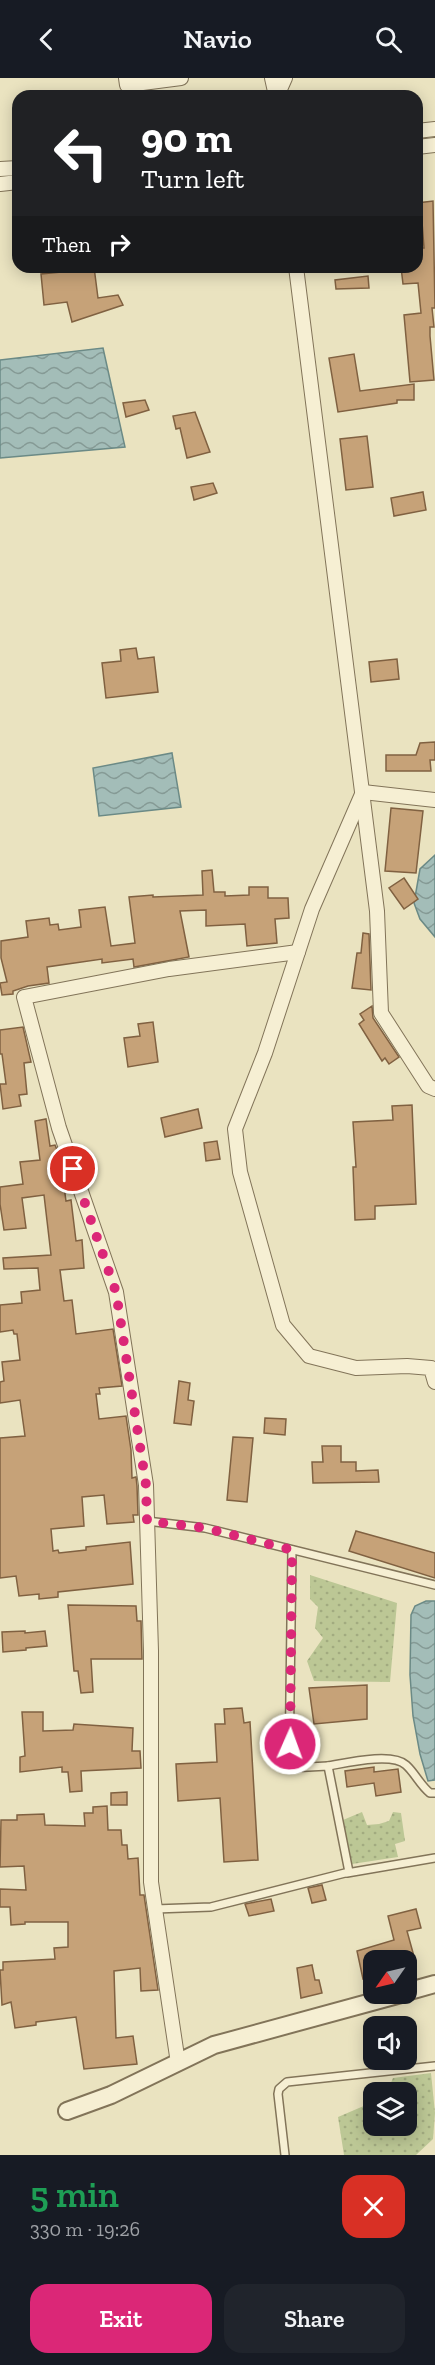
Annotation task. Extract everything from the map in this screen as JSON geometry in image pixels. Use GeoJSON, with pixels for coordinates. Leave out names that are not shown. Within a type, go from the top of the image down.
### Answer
{"type":"FeatureCollection","features":[{"type":"Feature","properties":{"kind":"street"},"geometry":{"type":"LineString","coordinates":[[126,78],[127,85],[181,78]]}},
{"type":"Feature","properties":{"kind":"street"},"geometry":{"type":"LineString","coordinates":[[297,273],[377,911],[381,1013],[428,1086],[435,1089]]}},
{"type":"Feature","properties":{"kind":"street"},"geometry":{"type":"LineString","coordinates":[[363,792],[435,800]]}},
{"type":"Feature","properties":{"kind":"street"},"geometry":{"type":"LineString","coordinates":[[363,792],[312,909],[265,1053],[235,1129],[240,1172],[284,1325],[309,1356],[356,1368],[407,1366],[431,1368],[435,1382]]}},
{"type":"Feature","properties":{"kind":"street"},"geometry":{"type":"LineString","coordinates":[[178,2062],[151,1882],[151,1651],[146,1485],[116,1292],[59,1128],[24,997],[169,969],[298,952]]}},
{"type":"Feature","properties":{"kind":"street"},"geometry":{"type":"LineString","coordinates":[[417,1989],[435,1984]]}},
{"type":"Feature","properties":{"kind":"street"},"geometry":{"type":"LineString","coordinates":[[67,2111],[111,2095],[214,2045],[364,2004]]}},
{"type":"Feature","properties":{"kind":"lane"},"geometry":{"type":"LineString","coordinates":[[147,1521],[205,1528],[435,1585]]}},
{"type":"Feature","properties":{"kind":"lane"},"geometry":{"type":"LineString","coordinates":[[292,1550],[289,1768],[328,1766],[391,1758],[405,1763],[420,1785],[430,1793],[435,1793]]}},
{"type":"Feature","properties":{"kind":"lane"},"geometry":{"type":"LineString","coordinates":[[328,1766],[349,1872],[347,1873]]}},
{"type":"Feature","properties":{"kind":"lane"},"geometry":{"type":"LineString","coordinates":[[155,1909],[211,1907],[347,1873],[435,1858]]}},
{"type":"Feature","properties":{"kind":"lane"},"geometry":{"type":"LineString","coordinates":[[285,2155],[278,2094],[279,2089],[287,2082],[435,2066]]}},
{"type":"Feature","properties":{"kind":"green space"},"geometry":{"type":"Polygon","coordinates":[[[310,1575],[397,1603],[390,1682],[314,1681],[307,1661],[323,1638],[315,1628],[318,1607],[310,1599],[310,1575]]]}},
{"type":"Feature","properties":{"kind":"green space"},"geometry":{"type":"Polygon","coordinates":[[[362,1812],[367,1825],[389,1821],[393,1812],[401,1813],[405,1841],[395,1844],[398,1857],[352,1864],[343,1820],[362,1812]]]}},
{"type":"Feature","properties":{"kind":"green space"},"geometry":{"type":"Polygon","coordinates":[[[431,2073],[435,2113],[433,2139],[416,2155],[344,2155],[338,2117],[363,2106],[363,2136],[417,2136],[417,2082],[391,2082],[393,2078],[431,2073]]]}},
{"type":"Feature","properties":{"kind":"water"},"geometry":{"type":"Polygon","coordinates":[[[103,348],[125,447],[0,458],[0,360],[103,348]]]}},
{"type":"Feature","properties":{"kind":"water"},"geometry":{"type":"Polygon","coordinates":[[[172,753],[181,807],[99,816],[93,768],[172,753]]]}},
{"type":"Feature","properties":{"kind":"water"},"geometry":{"type":"Polygon","coordinates":[[[435,855],[435,937],[420,919],[414,903],[420,869],[435,855]]]}},
{"type":"Feature","properties":{"kind":"water"},"geometry":{"type":"Polygon","coordinates":[[[426,1601],[435,1601],[435,1780],[428,1781],[413,1716],[410,1675],[411,1615],[415,1606],[426,1601]]]}},
{"type":"Feature","properties":{"kind":"building"},"geometry":{"type":"Polygon","coordinates":[[[433,201],[435,308],[432,308],[434,327],[430,327],[430,336],[434,380],[410,382],[404,315],[421,313],[418,283],[403,284],[402,273],[423,273],[423,202],[433,201]]]}},
{"type":"Feature","properties":{"kind":"building"},"geometry":{"type":"Polygon","coordinates":[[[95,273],[98,298],[118,295],[123,305],[72,322],[67,302],[44,305],[41,274],[95,273]]]}},
{"type":"Feature","properties":{"kind":"building"},"geometry":{"type":"Polygon","coordinates":[[[368,276],[369,288],[336,289],[335,280],[368,276]]]}},
{"type":"Feature","properties":{"kind":"building"},"geometry":{"type":"Polygon","coordinates":[[[354,354],[360,391],[414,384],[414,400],[397,400],[397,403],[338,412],[329,358],[354,354]]]}},
{"type":"Feature","properties":{"kind":"building"},"geometry":{"type":"Polygon","coordinates":[[[145,400],[149,410],[126,417],[123,403],[145,400]]]}},
{"type":"Feature","properties":{"kind":"building"},"geometry":{"type":"Polygon","coordinates":[[[195,412],[210,452],[187,458],[180,428],[176,429],[173,416],[195,412]]]}},
{"type":"Feature","properties":{"kind":"building"},"geometry":{"type":"Polygon","coordinates":[[[367,436],[373,487],[346,490],[340,439],[367,436]]]}},
{"type":"Feature","properties":{"kind":"building"},"geometry":{"type":"Polygon","coordinates":[[[213,483],[217,493],[194,500],[191,487],[213,483]]]}},
{"type":"Feature","properties":{"kind":"building"},"geometry":{"type":"Polygon","coordinates":[[[423,492],[426,510],[394,516],[391,498],[423,492]]]}},
{"type":"Feature","properties":{"kind":"building"},"geometry":{"type":"Polygon","coordinates":[[[136,648],[138,659],[154,657],[158,692],[106,698],[102,663],[121,661],[120,650],[136,648]]]}},
{"type":"Feature","properties":{"kind":"building"},"geometry":{"type":"Polygon","coordinates":[[[397,659],[399,679],[371,682],[369,662],[397,659]]]}},
{"type":"Feature","properties":{"kind":"building"},"geometry":{"type":"Polygon","coordinates":[[[435,742],[435,760],[430,760],[431,771],[386,771],[386,755],[416,755],[420,743],[435,742]]]}},
{"type":"Feature","properties":{"kind":"building"},"geometry":{"type":"Polygon","coordinates":[[[391,808],[423,811],[416,873],[385,871],[391,808]]]}},
{"type":"Feature","properties":{"kind":"building"},"geometry":{"type":"Polygon","coordinates":[[[212,870],[214,892],[225,892],[225,896],[249,895],[249,887],[268,887],[268,898],[288,898],[289,918],[275,919],[277,943],[247,946],[245,924],[206,926],[206,910],[180,911],[189,957],[134,967],[133,959],[102,963],[102,959],[47,967],[49,983],[28,986],[13,991],[13,994],[2,995],[0,983],[7,982],[1,958],[1,941],[28,937],[26,921],[49,918],[50,925],[58,924],[59,930],[81,927],[79,910],[105,907],[111,946],[135,943],[129,897],[203,895],[202,871],[212,870]]]}},
{"type":"Feature","properties":{"kind":"building"},"geometry":{"type":"Polygon","coordinates":[[[404,878],[418,899],[404,909],[389,888],[404,878]]]}},
{"type":"Feature","properties":{"kind":"building"},"geometry":{"type":"Polygon","coordinates":[[[363,933],[369,934],[371,990],[352,988],[357,953],[361,953],[363,933]]]}},
{"type":"Feature","properties":{"kind":"building"},"geometry":{"type":"Polygon","coordinates":[[[372,1006],[373,1018],[399,1057],[389,1064],[385,1058],[382,1061],[359,1024],[364,1020],[360,1014],[372,1006]]]}},
{"type":"Feature","properties":{"kind":"building"},"geometry":{"type":"Polygon","coordinates":[[[153,1022],[158,1062],[128,1067],[124,1038],[140,1036],[138,1024],[153,1022]]]}},
{"type":"Feature","properties":{"kind":"building"},"geometry":{"type":"Polygon","coordinates":[[[23,1027],[31,1062],[24,1063],[27,1094],[19,1095],[21,1106],[3,1109],[0,1084],[6,1084],[2,1054],[0,1054],[0,1030],[23,1027]]]}},
{"type":"Feature","properties":{"kind":"building"},"geometry":{"type":"Polygon","coordinates":[[[412,1105],[416,1204],[375,1206],[375,1219],[355,1220],[353,1167],[356,1167],[353,1122],[393,1120],[392,1106],[412,1105]]]}},
{"type":"Feature","properties":{"kind":"building"},"geometry":{"type":"Polygon","coordinates":[[[198,1109],[202,1128],[165,1137],[161,1118],[198,1109]]]}},
{"type":"Feature","properties":{"kind":"building"},"geometry":{"type":"Polygon","coordinates":[[[46,1119],[50,1146],[55,1145],[60,1157],[66,1201],[71,1200],[76,1241],[82,1240],[84,1268],[60,1270],[64,1301],[72,1300],[76,1334],[113,1329],[122,1386],[99,1388],[100,1394],[96,1394],[99,1419],[126,1416],[132,1478],[136,1477],[138,1515],[133,1515],[134,1522],[107,1524],[104,1495],[82,1497],[84,1526],[51,1529],[53,1551],[58,1550],[59,1553],[86,1550],[86,1547],[130,1542],[133,1584],[58,1592],[58,1597],[39,1599],[39,1594],[19,1596],[16,1576],[0,1578],[0,1438],[25,1436],[20,1400],[0,1403],[0,1382],[4,1381],[2,1362],[20,1360],[17,1334],[14,1334],[13,1330],[0,1332],[0,1305],[22,1303],[21,1292],[40,1290],[38,1268],[4,1269],[3,1258],[51,1255],[44,1195],[22,1198],[26,1228],[4,1230],[0,1187],[23,1184],[20,1162],[40,1160],[35,1121],[46,1119]]]}},
{"type":"Feature","properties":{"kind":"building"},"geometry":{"type":"Polygon","coordinates":[[[217,1141],[220,1159],[206,1161],[204,1143],[217,1141]]]}},
{"type":"Feature","properties":{"kind":"building"},"geometry":{"type":"Polygon","coordinates":[[[179,1381],[190,1383],[188,1400],[194,1401],[191,1425],[174,1423],[179,1381]]]}},
{"type":"Feature","properties":{"kind":"building"},"geometry":{"type":"Polygon","coordinates":[[[265,1418],[286,1419],[285,1435],[264,1433],[265,1418]]]}},
{"type":"Feature","properties":{"kind":"building"},"geometry":{"type":"Polygon","coordinates":[[[233,1437],[253,1438],[247,1502],[227,1500],[233,1437]]]}},
{"type":"Feature","properties":{"kind":"building"},"geometry":{"type":"Polygon","coordinates":[[[322,1446],[341,1446],[341,1462],[356,1462],[356,1471],[378,1470],[379,1482],[313,1483],[312,1462],[323,1462],[322,1446]]]}},
{"type":"Feature","properties":{"kind":"building"},"geometry":{"type":"Polygon","coordinates":[[[356,1531],[435,1553],[435,1578],[349,1551],[356,1531]]]}},
{"type":"Feature","properties":{"kind":"building"},"geometry":{"type":"Polygon","coordinates":[[[68,1605],[136,1606],[137,1621],[141,1621],[142,1659],[91,1659],[93,1692],[81,1693],[78,1671],[74,1671],[68,1605]]]}},
{"type":"Feature","properties":{"kind":"building"},"geometry":{"type":"Polygon","coordinates":[[[25,1631],[25,1633],[45,1631],[47,1646],[3,1652],[2,1632],[25,1631]]]}},
{"type":"Feature","properties":{"kind":"building"},"geometry":{"type":"Polygon","coordinates":[[[367,1685],[367,1719],[314,1724],[309,1688],[367,1685]]]}},
{"type":"Feature","properties":{"kind":"building"},"geometry":{"type":"Polygon","coordinates":[[[242,1708],[244,1723],[250,1722],[258,1860],[224,1862],[220,1798],[178,1801],[176,1764],[217,1762],[215,1724],[225,1724],[224,1709],[242,1708]]]}},
{"type":"Feature","properties":{"kind":"building"},"geometry":{"type":"Polygon","coordinates":[[[22,1712],[43,1712],[43,1731],[73,1730],[74,1724],[133,1728],[132,1751],[140,1751],[141,1768],[81,1771],[82,1791],[70,1792],[68,1772],[62,1772],[62,1767],[20,1772],[20,1757],[25,1756],[22,1712]]]}},
{"type":"Feature","properties":{"kind":"building"},"geometry":{"type":"Polygon","coordinates":[[[374,1767],[374,1772],[398,1769],[401,1792],[376,1796],[374,1783],[347,1787],[345,1771],[374,1767]]]}},
{"type":"Feature","properties":{"kind":"building"},"geometry":{"type":"Polygon","coordinates":[[[127,1792],[127,1805],[111,1805],[111,1793],[127,1792]]]}},
{"type":"Feature","properties":{"kind":"building"},"geometry":{"type":"Polygon","coordinates":[[[107,1806],[108,1830],[121,1830],[122,1845],[127,1845],[128,1859],[138,1858],[140,1895],[144,1895],[158,1990],[141,1991],[140,1968],[114,1971],[116,2038],[133,2036],[137,2064],[84,2069],[76,2017],[36,2022],[36,2025],[15,2028],[11,2002],[2,2005],[0,1970],[3,1970],[3,1962],[55,1959],[54,1948],[68,1947],[68,1922],[25,1922],[25,1924],[11,1925],[10,1907],[0,1907],[0,1889],[26,1890],[24,1866],[0,1867],[1,1820],[17,1820],[17,1815],[44,1814],[45,1825],[85,1826],[84,1813],[93,1813],[93,1807],[107,1806]]]}},
{"type":"Feature","properties":{"kind":"building"},"geometry":{"type":"Polygon","coordinates":[[[322,1885],[326,1900],[312,1903],[308,1888],[322,1885]]]}},
{"type":"Feature","properties":{"kind":"building"},"geometry":{"type":"Polygon","coordinates":[[[271,1899],[274,1911],[249,1916],[245,1904],[271,1899]]]}},
{"type":"Feature","properties":{"kind":"building"},"geometry":{"type":"Polygon","coordinates":[[[416,1909],[421,1928],[407,1931],[412,1950],[363,1950],[363,1979],[357,1951],[394,1940],[388,1916],[416,1909]]]}},
{"type":"Feature","properties":{"kind":"building"},"geometry":{"type":"Polygon","coordinates":[[[312,1965],[315,1980],[319,1980],[322,1993],[301,1998],[297,1968],[312,1965]]]}},
{"type":"Feature","properties":{"kind":"route"},"geometry":{"type":"LineString","coordinates":[[73,1169],[116,1292],[146,1485],[147,1521],[205,1528],[292,1550],[290,1744]]}}]}
